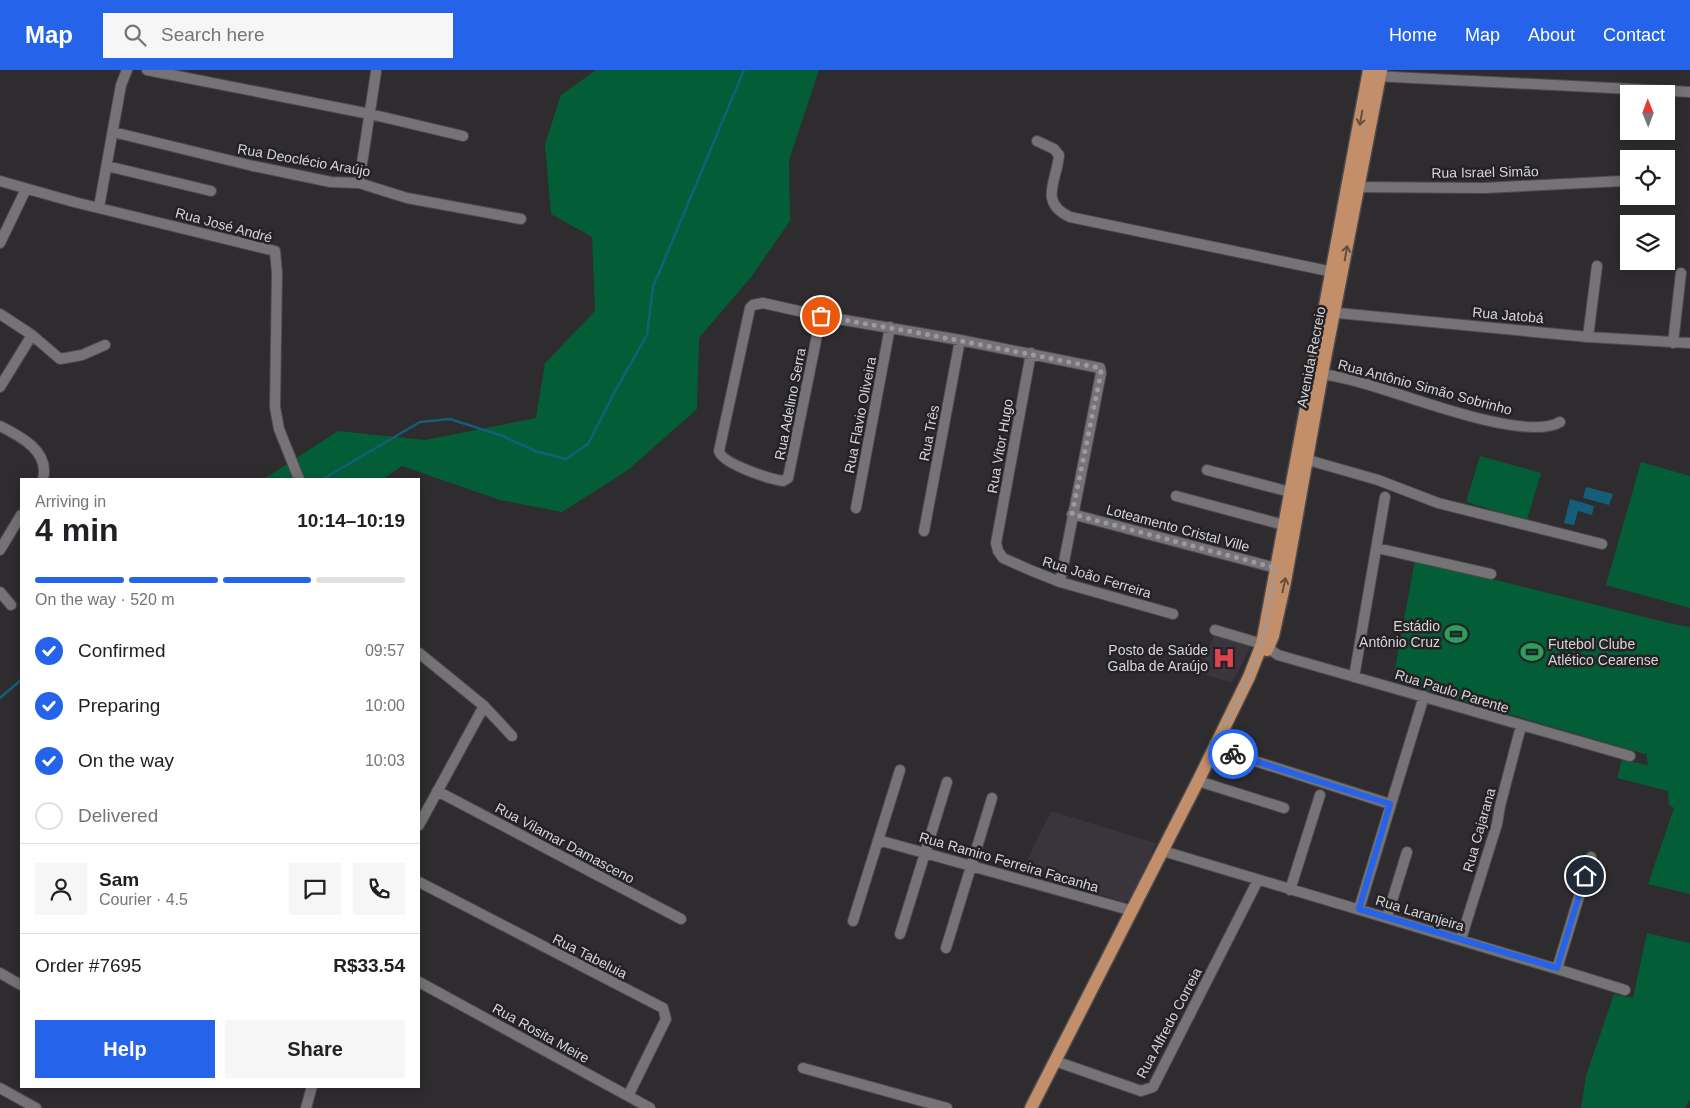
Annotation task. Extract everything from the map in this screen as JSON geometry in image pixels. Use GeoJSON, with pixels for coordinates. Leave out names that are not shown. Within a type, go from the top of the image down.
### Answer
{"type":"FeatureCollection","features":[{"type":"Feature","properties":{"kind":"main road","name":"Avenida Recreio"},"geometry":{"type":"LineString","coordinates":[[1265,646],[1273,636],[1285,582],[1302,458],[1317,373],[1375,73]]}},
{"type":"Feature","properties":{"kind":"main road","name":"Avenida Recreio"},"geometry":{"type":"LineString","coordinates":[[1265,646],[1276,568],[1290,492],[1302,458]]}},
{"type":"Feature","properties":{"kind":"main road"},"geometry":{"type":"LineString","coordinates":[[1031,1108],[1163,852],[1265,646]]}},
{"type":"Feature","properties":{"kind":"street"},"geometry":{"type":"LineString","coordinates":[[99,207],[121,85],[127,70]]}},
{"type":"Feature","properties":{"kind":"street"},"geometry":{"type":"LineString","coordinates":[[147,70],[370,114],[463,136]]}},
{"type":"Feature","properties":{"kind":"street"},"geometry":{"type":"LineString","coordinates":[[359,183],[376,72]]}},
{"type":"Feature","properties":{"kind":"street"},"geometry":{"type":"LineString","coordinates":[[1375,73],[1472,75],[1501,83],[1690,92]]}},
{"type":"Feature","properties":{"kind":"street","name":"Rua Deoclécio Araújo"},"geometry":{"type":"LineString","coordinates":[[113,132],[253,166],[331,182],[359,183],[407,198],[521,220]]}},
{"type":"Feature","properties":{"kind":"street"},"geometry":{"type":"LineString","coordinates":[[1037,141],[1058,151],[1058,160],[1050,195],[1060,212],[1070,217],[1337,273]]}},
{"type":"Feature","properties":{"kind":"street"},"geometry":{"type":"LineString","coordinates":[[107,166],[211,191]]}},
{"type":"Feature","properties":{"kind":"street","name":"Rua José André"},"geometry":{"type":"LineString","coordinates":[[0,181],[275,251],[277,273],[276,413],[279,429],[299,478]]}},
{"type":"Feature","properties":{"kind":"street","name":"Rua Israel Simão"},"geometry":{"type":"LineString","coordinates":[[1353,187],[1484,188],[1620,181]]}},
{"type":"Feature","properties":{"kind":"street"},"geometry":{"type":"LineString","coordinates":[[0,243],[26,189]]}},
{"type":"Feature","properties":{"kind":"street"},"geometry":{"type":"LineString","coordinates":[[1588,336],[1597,266]]}},
{"type":"Feature","properties":{"kind":"street"},"geometry":{"type":"LineString","coordinates":[[1673,343],[1681,273]]}},
{"type":"Feature","properties":{"kind":"street","name":"Rua Adelino Serra"},"geometry":{"type":"LineString","coordinates":[[763,304],[823,316],[788,478],[783,481],[770,478],[723,459],[719,451],[750,308],[753,305],[763,304]]}},
{"type":"Feature","properties":{"kind":"street","name":"Rua Jatobá"},"geometry":{"type":"LineString","coordinates":[[1329,312],[1588,336],[1690,343]]}},
{"type":"Feature","properties":{"kind":"street"},"geometry":{"type":"LineString","coordinates":[[0,314],[32,335],[52,354],[62,360],[82,355],[106,345]]}},
{"type":"Feature","properties":{"kind":"street"},"geometry":{"type":"LineString","coordinates":[[823,316],[1099,366],[1101,373],[1060,582]]}},
{"type":"Feature","properties":{"kind":"street","name":"Rua Flavio Oliveira"},"geometry":{"type":"LineString","coordinates":[[856,508],[890,327]]}},
{"type":"Feature","properties":{"kind":"street"},"geometry":{"type":"LineString","coordinates":[[0,387],[32,335]]}},
{"type":"Feature","properties":{"kind":"street","name":"Rua Três"},"geometry":{"type":"LineString","coordinates":[[924,531],[960,340]]}},
{"type":"Feature","properties":{"kind":"street","name":"Rua Vitor Hugo"},"geometry":{"type":"LineString","coordinates":[[996,543],[1031,354]]}},
{"type":"Feature","properties":{"kind":"street","name":"Rua Antônio Simão Sobrinho"},"geometry":{"type":"LineString","coordinates":[[1317,373],[1375,386],[1502,424],[1539,428],[1560,422]]}},
{"type":"Feature","properties":{"kind":"street"},"geometry":{"type":"LineString","coordinates":[[0,426],[24,439],[34,447],[44,469],[43,478]]}},
{"type":"Feature","properties":{"kind":"street"},"geometry":{"type":"LineString","coordinates":[[1302,458],[1378,480],[1438,503],[1602,544]]}},
{"type":"Feature","properties":{"kind":"street"},"geometry":{"type":"LineString","coordinates":[[1207,470],[1290,492]]}},
{"type":"Feature","properties":{"kind":"street"},"geometry":{"type":"LineString","coordinates":[[1176,496],[1284,525]]}},
{"type":"Feature","properties":{"kind":"street"},"geometry":{"type":"LineString","coordinates":[[1354,677],[1385,497]]}},
{"type":"Feature","properties":{"kind":"street","name":"Loteamento Cristal Ville"},"geometry":{"type":"LineString","coordinates":[[1072,514],[1276,568]]}},
{"type":"Feature","properties":{"kind":"street"},"geometry":{"type":"LineString","coordinates":[[0,550],[20,517]]}},
{"type":"Feature","properties":{"kind":"street","name":"Rua João Ferreira"},"geometry":{"type":"LineString","coordinates":[[996,543],[998,551],[1003,558],[1060,582],[1173,614]]}},
{"type":"Feature","properties":{"kind":"street"},"geometry":{"type":"LineString","coordinates":[[1377,548],[1491,574]]}},
{"type":"Feature","properties":{"kind":"street"},"geometry":{"type":"LineString","coordinates":[[0,592],[10,605]]}},
{"type":"Feature","properties":{"kind":"street"},"geometry":{"type":"LineString","coordinates":[[1215,630],[1265,646]]}},
{"type":"Feature","properties":{"kind":"street","name":"Rua Paulo Parente"},"geometry":{"type":"LineString","coordinates":[[1265,646],[1278,654],[1354,677],[1630,756]]}},
{"type":"Feature","properties":{"kind":"street"},"geometry":{"type":"LineString","coordinates":[[420,654],[484,706],[512,736]]}},
{"type":"Feature","properties":{"kind":"street"},"geometry":{"type":"LineString","coordinates":[[1359,909],[1424,696]]}},
{"type":"Feature","properties":{"kind":"street"},"geometry":{"type":"LineString","coordinates":[[420,823],[484,706]]}},
{"type":"Feature","properties":{"kind":"street","name":"Rua Cajarana"},"geometry":{"type":"LineString","coordinates":[[1460,939],[1497,824],[1521,726]]}},
{"type":"Feature","properties":{"kind":"street"},"geometry":{"type":"LineString","coordinates":[[1214,748],[1390,804]]}},
{"type":"Feature","properties":{"kind":"street"},"geometry":{"type":"LineString","coordinates":[[853,922],[900,770]]}},
{"type":"Feature","properties":{"kind":"street"},"geometry":{"type":"LineString","coordinates":[[1198,781],[1284,808]]}},
{"type":"Feature","properties":{"kind":"street"},"geometry":{"type":"LineString","coordinates":[[900,934],[947,782]]}},
{"type":"Feature","properties":{"kind":"street","name":"Rua Vilamar Damasceno"},"geometry":{"type":"LineString","coordinates":[[437,791],[680,919]]}},
{"type":"Feature","properties":{"kind":"street"},"geometry":{"type":"LineString","coordinates":[[1290,890],[1320,795]]}},
{"type":"Feature","properties":{"kind":"street"},"geometry":{"type":"LineString","coordinates":[[946,948],[992,798]]}},
{"type":"Feature","properties":{"kind":"street","name":"Rua Ramiro Ferreira Facanha"},"geometry":{"type":"LineString","coordinates":[[878,840],[1133,911]]}},
{"type":"Feature","properties":{"kind":"street","name":"Rua Laranjeira"},"geometry":{"type":"LineString","coordinates":[[1163,852],[1387,917],[1626,990]]}},
{"type":"Feature","properties":{"kind":"street"},"geometry":{"type":"LineString","coordinates":[[1387,917],[1407,852]]}},
{"type":"Feature","properties":{"kind":"street"},"geometry":{"type":"LineString","coordinates":[[1557,968],[1591,857]]}},
{"type":"Feature","properties":{"kind":"street","name":"Rua Alfredo Correia"},"geometry":{"type":"LineString","coordinates":[[1055,1061],[1141,1091],[1153,1087],[1258,880]]}},
{"type":"Feature","properties":{"kind":"street","name":"Rua Tabeluia"},"geometry":{"type":"LineString","coordinates":[[420,883],[663,1008],[666,1019],[628,1096]]}},
{"type":"Feature","properties":{"kind":"street"},"geometry":{"type":"LineString","coordinates":[[0,973],[20,984]]}},
{"type":"Feature","properties":{"kind":"street","name":"Rua Rosita Meire"},"geometry":{"type":"LineString","coordinates":[[420,983],[650,1108]]}},
{"type":"Feature","properties":{"kind":"street"},"geometry":{"type":"LineString","coordinates":[[803,1068],[946,1108]]}},
{"type":"Feature","properties":{"kind":"street"},"geometry":{"type":"LineString","coordinates":[[0,1088],[36,1108]]}},
{"type":"Feature","properties":{"kind":"street"},"geometry":{"type":"LineString","coordinates":[[306,1108],[311,1088]]}},
{"type":"Feature","properties":{"kind":"shaded area","name":"Posto de Saúde Galba de Araújo"},"geometry":{"type":"Polygon","coordinates":[[[1215,634],[1252,644],[1232,683],[1197,672],[1215,634]]]}},
{"type":"Feature","properties":{"kind":"shaded area"},"geometry":{"type":"Polygon","coordinates":[[[1051,811],[1156,843],[1133,897],[1124,902],[1022,871],[1051,811]]]}},
{"type":"Feature","properties":{"kind":"green space"},"geometry":{"type":"Polygon","coordinates":[[[596,70],[819,70],[789,160],[790,221],[751,277],[699,338],[697,409],[628,470],[562,512],[500,500],[402,466],[384,478],[266,478],[338,431],[425,440],[536,418],[545,363],[595,311],[592,237],[551,214],[545,144],[561,95],[596,70]]]}},
{"type":"Feature","properties":{"kind":"green space"},"geometry":{"type":"Polygon","coordinates":[[[1480,456],[1541,473],[1527,520],[1466,502],[1480,456]]]}},
{"type":"Feature","properties":{"kind":"green space"},"geometry":{"type":"Polygon","coordinates":[[[1641,462],[1690,476],[1690,608],[1606,585],[1641,462]]]}},
{"type":"Feature","properties":{"kind":"green space","name":"Futebol Clube Atlético Cearense"},"geometry":{"type":"Polygon","coordinates":[[[1415,560],[1690,627],[1690,894],[1648,884],[1674,808],[1669,805],[1668,791],[1617,778],[1622,760],[1648,765],[1646,752],[1645,754],[1393,680],[1415,560]]]}},
{"type":"Feature","properties":{"kind":"green space"},"geometry":{"type":"Polygon","coordinates":[[[1647,933],[1690,943],[1690,1099],[1685,1108],[1581,1108],[1586,1076],[1614,994],[1633,998],[1647,933]]]}},
{"type":"Feature","properties":{"kind":"water"},"geometry":{"type":"Polygon","coordinates":[[[1586,487],[1613,494],[1609,505],[1583,498],[1586,487]]]}},
{"type":"Feature","properties":{"kind":"water"},"geometry":{"type":"Polygon","coordinates":[[[1570,499],[1594,506],[1592,515],[1578,511],[1574,525],[1564,523],[1570,499]]]}},
{"type":"Feature","properties":{"kind":"waterway"},"geometry":{"type":"LineString","coordinates":[[325,478],[420,422],[450,419],[503,436],[535,451],[566,459],[588,444],[647,335],[653,287],[744,70]]}},
{"type":"Feature","properties":{"kind":"waterway"},"geometry":{"type":"LineString","coordinates":[[0,698],[20,681]]}},
{"type":"Feature","properties":{"kind":"way so far"},"geometry":{"type":"LineString","coordinates":[[821,316],[1099,366],[1101,373],[1072,514],[1276,568],[1262,644],[1249,677],[1214,748],[1233,754]]}},
{"type":"Feature","properties":{"kind":"place","name":"Estádio Antônio Cruz"},"geometry":{"type":"Point","coordinates":[1456,634]}},
{"type":"Feature","properties":{"kind":"place","name":"Futebol Clube Atlético Cearense"},"geometry":{"type":"Point","coordinates":[1532,652]}},
{"type":"Feature","properties":{"kind":"place","name":"Posto de Saúde Galba de Araújo"},"geometry":{"type":"Point","coordinates":[1224,658]}},
{"type":"Feature","properties":{"kind":"route"},"geometry":{"type":"LineString","coordinates":[[1233,754],[1390,804],[1359,909],[1557,968],[1585,876]]}}]}
